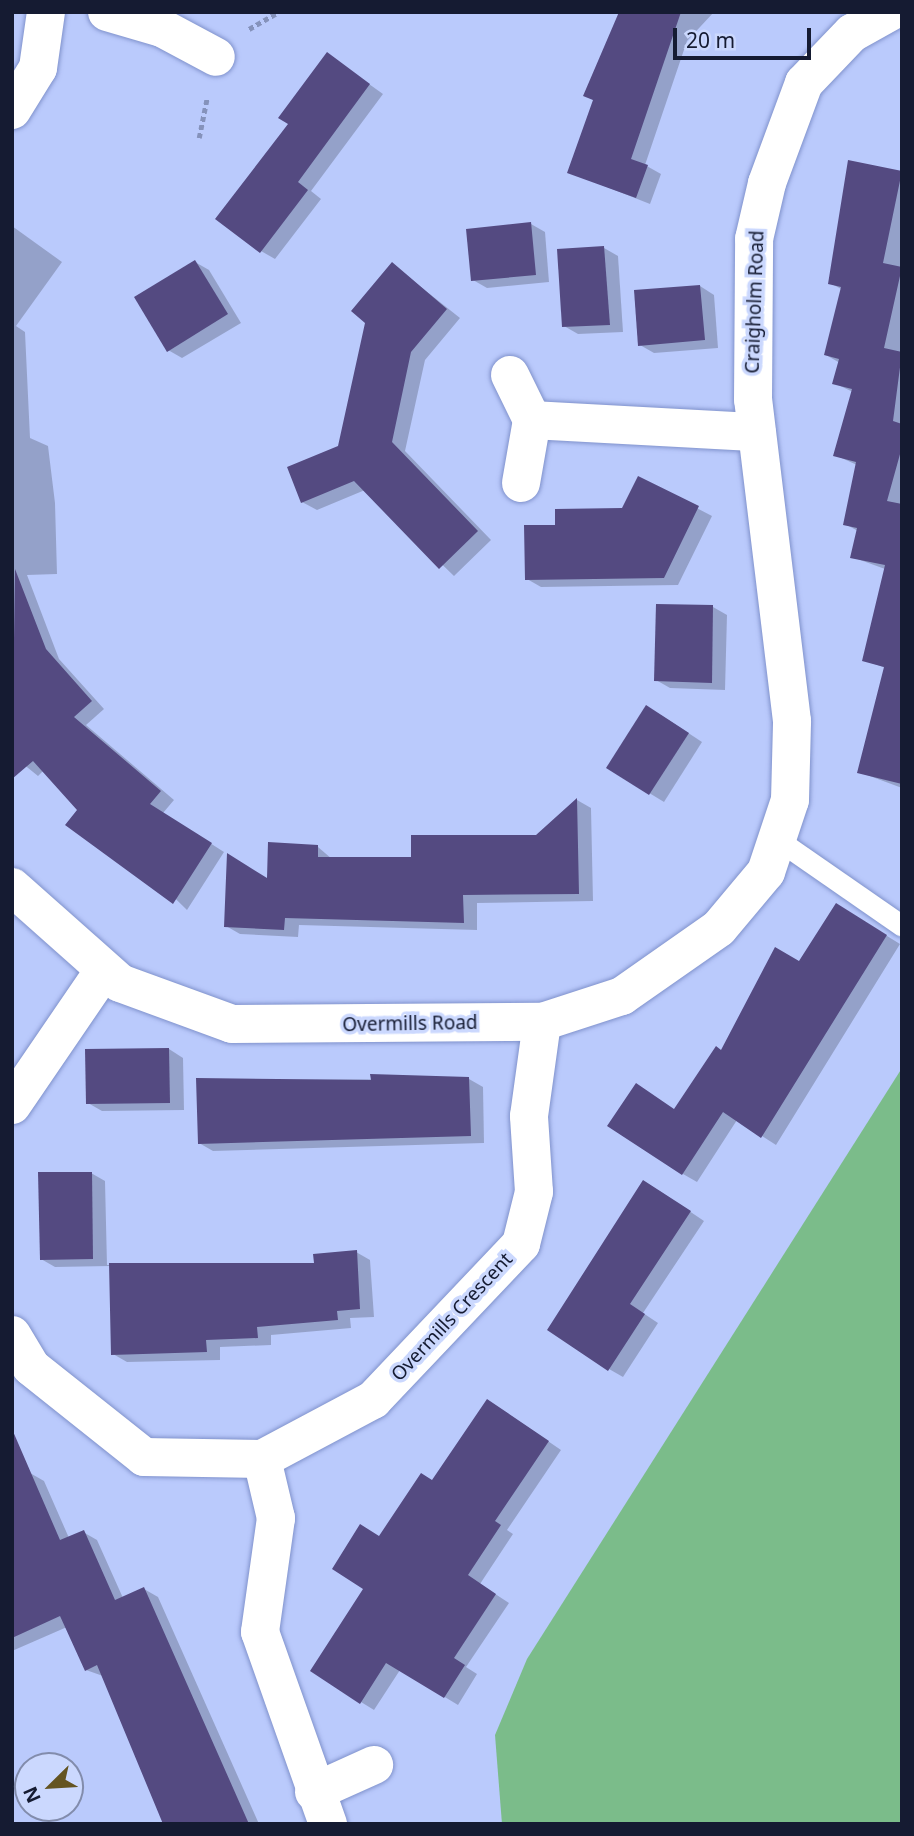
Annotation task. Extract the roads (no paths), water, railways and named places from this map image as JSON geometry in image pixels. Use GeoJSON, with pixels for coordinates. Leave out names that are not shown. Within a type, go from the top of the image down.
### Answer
{"type":"FeatureCollection","features":[{"type":"Feature","properties":{"kind":"street"},"geometry":{"type":"LineString","coordinates":[[12,110],[38,68],[46,12]]}},
{"type":"Feature","properties":{"kind":"street"},"geometry":{"type":"LineString","coordinates":[[107,12],[162,27],[216,57]]}},
{"type":"Feature","properties":{"kind":"street","name":"Craigholm Road"},"geometry":{"type":"LineString","coordinates":[[777,839],[790,800],[792,721],[757,432],[754,239],[767,183],[804,83],[852,33],[890,12]]}},
{"type":"Feature","properties":{"kind":"street"},"geometry":{"type":"LineString","coordinates":[[510,375],[532,420],[521,483]]}},
{"type":"Feature","properties":{"kind":"street"},"geometry":{"type":"LineString","coordinates":[[532,420],[757,432]]}},
{"type":"Feature","properties":{"kind":"street","name":"Overmills Road"},"geometry":{"type":"LineString","coordinates":[[12,887],[120,984],[232,1024],[542,1022],[622,996],[719,928],[766,872],[777,839]]}},
{"type":"Feature","properties":{"kind":"street"},"geometry":{"type":"LineString","coordinates":[[12,1105],[104,970]]}},
{"type":"Feature","properties":{"kind":"street","name":"Overmills Crescent"},"geometry":{"type":"LineString","coordinates":[[12,1335],[48,1382],[144,1457],[262,1459],[373,1400],[521,1244],[534,1192],[529,1116],[542,1022]]}},
{"type":"Feature","properties":{"kind":"street"},"geometry":{"type":"LineString","coordinates":[[262,1459],[276,1518],[260,1632],[321,1808],[374,1765]]}},
{"type":"Feature","properties":{"kind":"lane"},"geometry":{"type":"LineString","coordinates":[[777,839],[902,926]]}}]}
